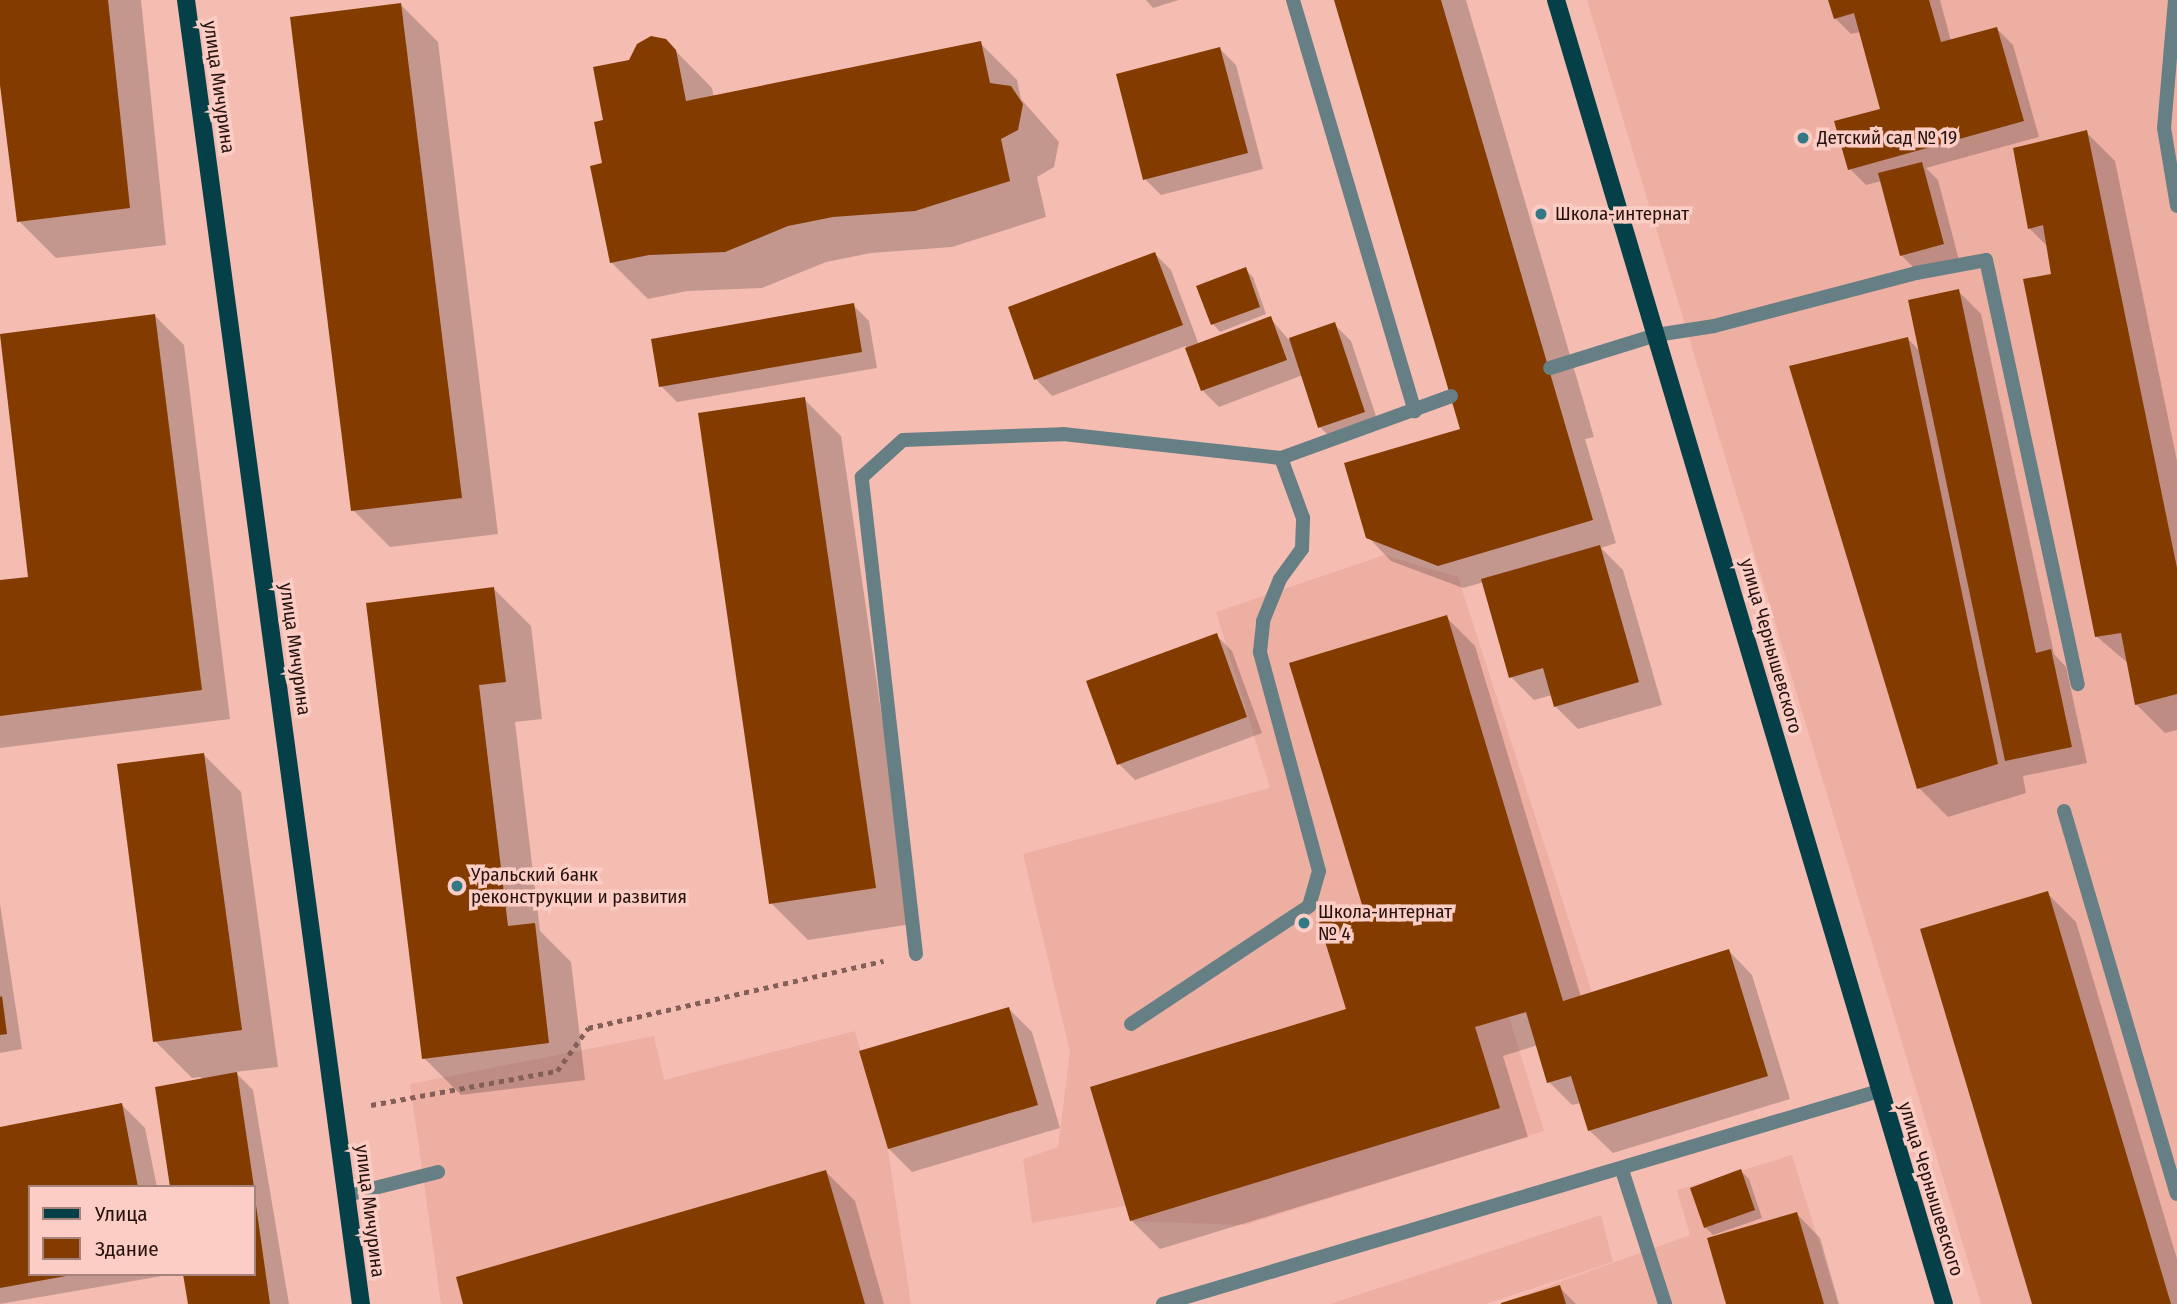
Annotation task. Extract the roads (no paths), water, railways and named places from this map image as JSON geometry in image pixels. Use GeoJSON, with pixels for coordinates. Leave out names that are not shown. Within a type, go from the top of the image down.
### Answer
{"type":"FeatureCollection","features":[{"type":"Feature","properties":{"kind":"main road","name":"улица Мичурина"},"geometry":{"type":"LineString","coordinates":[[186,0],[361,1304]]}},
{"type":"Feature","properties":{"kind":"main road","name":"улица Чернышевского"},"geometry":{"type":"LineString","coordinates":[[1556,0],[1944,1304]]}},
{"type":"Feature","properties":{"kind":"lane"},"geometry":{"type":"LineString","coordinates":[[1293,0],[1415,411]]}},
{"type":"Feature","properties":{"kind":"lane"},"geometry":{"type":"LineString","coordinates":[[2175,0],[2164,128],[2177,206]]}},
{"type":"Feature","properties":{"kind":"lane"},"geometry":{"type":"LineString","coordinates":[[1550,368],[1656,335],[1714,326],[1916,273],[1986,260],[2078,684]]}},
{"type":"Feature","properties":{"kind":"lane"},"geometry":{"type":"LineString","coordinates":[[916,954],[862,477],[904,440],[1063,434],[1281,458],[1451,396]]}},
{"type":"Feature","properties":{"kind":"lane"},"geometry":{"type":"LineString","coordinates":[[1131,1024],[1309,906],[1319,871],[1260,652],[1263,621],[1280,579],[1302,549],[1303,518],[1281,458]]}},
{"type":"Feature","properties":{"kind":"lane"},"geometry":{"type":"LineString","coordinates":[[2064,811],[2177,1194]]}},
{"type":"Feature","properties":{"kind":"lane"},"geometry":{"type":"LineString","coordinates":[[1163,1304],[1622,1170],[1879,1091]]}},
{"type":"Feature","properties":{"kind":"lane"},"geometry":{"type":"LineString","coordinates":[[1622,1170],[1665,1304]]}},
{"type":"Feature","properties":{"kind":"lane"},"geometry":{"type":"LineString","coordinates":[[347,1195],[438,1172]]}},
{"type":"Feature","properties":{"kind":"place","name":"Детский сад № 19"},"geometry":{"type":"Point","coordinates":[1803,138]}},
{"type":"Feature","properties":{"kind":"place","name":"Школа-интернат"},"geometry":{"type":"Point","coordinates":[1541,214]}},
{"type":"Feature","properties":{"kind":"place","name":"Уральский банк реконструкции и развития"},"geometry":{"type":"Point","coordinates":[457,886]}},
{"type":"Feature","properties":{"kind":"place","name":"Школа-интернат № 4"},"geometry":{"type":"Point","coordinates":[1304,923]}}]}
